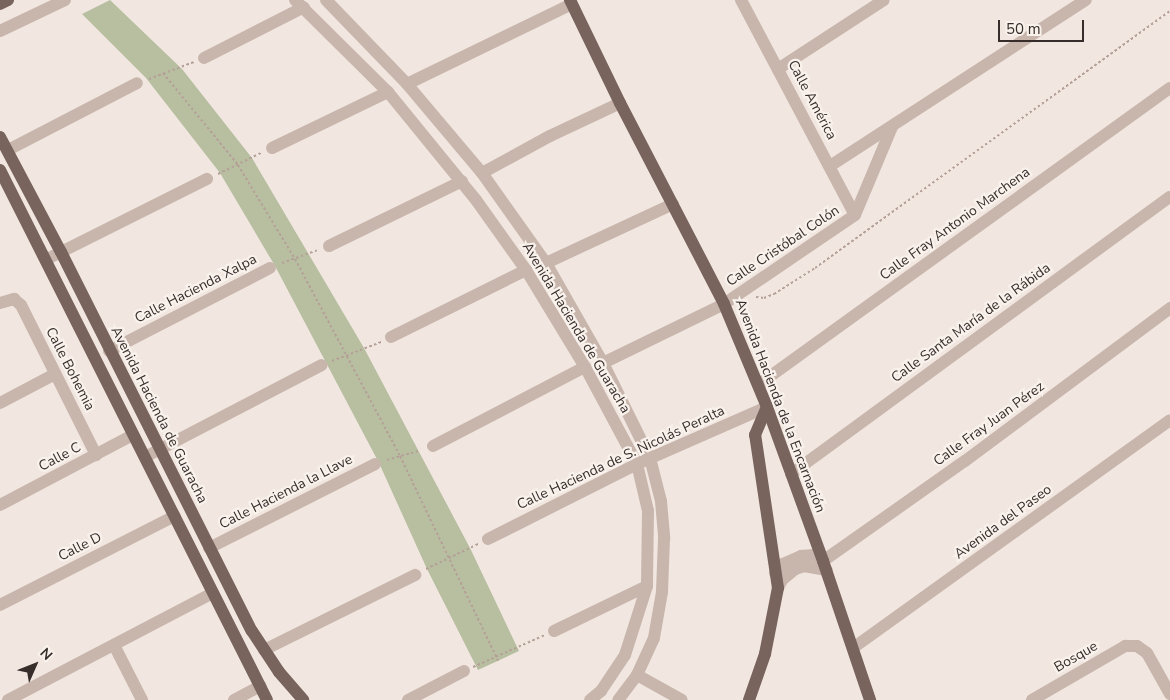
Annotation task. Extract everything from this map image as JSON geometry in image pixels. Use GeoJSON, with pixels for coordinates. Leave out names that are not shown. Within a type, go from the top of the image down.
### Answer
{"type":"FeatureCollection","features":[{"type":"Feature","properties":{"kind":"main road"},"geometry":{"type":"LineString","coordinates":[[0,4],[8,0]]}},
{"type":"Feature","properties":{"kind":"main road","name":"Avenida Hacienda de la Encarnación"},"geometry":{"type":"LineString","coordinates":[[571,2],[620,103],[724,304],[767,407],[825,565],[870,700]]}},
{"type":"Feature","properties":{"kind":"main road","name":"Avenida Hacienda de Guaracha"},"geometry":{"type":"LineString","coordinates":[[0,137],[61,252],[109,351],[252,631],[298,699]]}},
{"type":"Feature","properties":{"kind":"main road"},"geometry":{"type":"LineString","coordinates":[[0,170],[47,259],[267,700]]}},
{"type":"Feature","properties":{"kind":"main road"},"geometry":{"type":"LineString","coordinates":[[749,700],[765,654],[778,588],[755,435],[767,407]]}},
{"type":"Feature","properties":{"kind":"street"},"geometry":{"type":"LineString","coordinates":[[0,31],[65,0]]}},
{"type":"Feature","properties":{"kind":"street","name":"Avenida Hacienda de Guaracha"},"geometry":{"type":"LineString","coordinates":[[326,0],[407,84],[482,173],[546,262],[603,363],[650,458],[661,501],[664,539],[662,592],[654,638],[637,675],[618,700]]}},
{"type":"Feature","properties":{"kind":"street","name":"Calle América"},"geometry":{"type":"LineString","coordinates":[[741,0],[830,166],[854,215]]}},
{"type":"Feature","properties":{"kind":"street"},"geometry":{"type":"LineString","coordinates":[[778,69],[884,0]]}},
{"type":"Feature","properties":{"kind":"street"},"geometry":{"type":"LineString","coordinates":[[830,166],[1086,0]]}},
{"type":"Feature","properties":{"kind":"street"},"geometry":{"type":"LineString","coordinates":[[407,84],[571,2]]}},
{"type":"Feature","properties":{"kind":"street"},"geometry":{"type":"LineString","coordinates":[[204,58],[300,4]]}},
{"type":"Feature","properties":{"kind":"street","name":"Avenida Hacienda de Guaracha"},"geometry":{"type":"LineString","coordinates":[[300,4],[388,92],[462,181],[512,249],[585,367],[637,464],[648,510],[647,586],[625,655],[601,691],[590,700]]}},
{"type":"Feature","properties":{"kind":"street"},"geometry":{"type":"LineString","coordinates":[[335,38],[349,24]]}},
{"type":"Feature","properties":{"kind":"street"},"geometry":{"type":"LineString","coordinates":[[8,150],[137,83]]}},
{"type":"Feature","properties":{"kind":"street","name":"Calle Fray Antonio Marchena"},"geometry":{"type":"LineString","coordinates":[[758,385],[1170,88]]}},
{"type":"Feature","properties":{"kind":"street"},"geometry":{"type":"LineString","coordinates":[[272,148],[388,92]]}},
{"type":"Feature","properties":{"kind":"street"},"geometry":{"type":"LineString","coordinates":[[482,173],[550,136],[620,103]]}},
{"type":"Feature","properties":{"kind":"street","name":"Calle Cristóbal Colón"},"geometry":{"type":"LineString","coordinates":[[724,304],[854,215],[892,126]]}},
{"type":"Feature","properties":{"kind":"street"},"geometry":{"type":"LineString","coordinates":[[47,259],[207,180]]}},
{"type":"Feature","properties":{"kind":"street"},"geometry":{"type":"LineString","coordinates":[[329,246],[462,181]]}},
{"type":"Feature","properties":{"kind":"street"},"geometry":{"type":"LineString","coordinates":[[476,200],[485,202],[492,198],[494,191]]}},
{"type":"Feature","properties":{"kind":"street","name":"Calle Santa María de la Rábida"},"geometry":{"type":"LineString","coordinates":[[791,474],[1170,197]]}},
{"type":"Feature","properties":{"kind":"street"},"geometry":{"type":"LineString","coordinates":[[546,262],[673,204]]}},
{"type":"Feature","properties":{"kind":"street"},"geometry":{"type":"LineString","coordinates":[[512,249],[515,241],[522,238],[530,241]]}},
{"type":"Feature","properties":{"kind":"street","name":"Calle Hacienda Xalpa"},"geometry":{"type":"LineString","coordinates":[[109,351],[270,268]]}},
{"type":"Feature","properties":{"kind":"street"},"geometry":{"type":"LineString","coordinates":[[392,337],[526,270]]}},
{"type":"Feature","properties":{"kind":"street","name":"Calle Bohemia"},"geometry":{"type":"LineString","coordinates":[[0,303],[14,299],[20,305],[96,455]]}},
{"type":"Feature","properties":{"kind":"street"},"geometry":{"type":"LineString","coordinates":[[603,363],[724,304]]}},
{"type":"Feature","properties":{"kind":"street","name":"Calle Fray Juan Pérez"},"geometry":{"type":"LineString","coordinates":[[825,565],[1170,308]]}},
{"type":"Feature","properties":{"kind":"street"},"geometry":{"type":"LineString","coordinates":[[145,457],[322,365]]}},
{"type":"Feature","properties":{"kind":"street"},"geometry":{"type":"LineString","coordinates":[[433,446],[585,367]]}},
{"type":"Feature","properties":{"kind":"street"},"geometry":{"type":"LineString","coordinates":[[0,403],[55,374]]}},
{"type":"Feature","properties":{"kind":"street","name":"Calle Hacienda de S. Nicolás Peralta"},"geometry":{"type":"LineString","coordinates":[[488,539],[637,464],[767,407]]}},
{"type":"Feature","properties":{"kind":"street","name":"Avenida del Paseo"},"geometry":{"type":"LineString","coordinates":[[853,648],[1170,420]]}},
{"type":"Feature","properties":{"kind":"street","name":"Calle C"},"geometry":{"type":"LineString","coordinates":[[0,505],[134,435]]}},
{"type":"Feature","properties":{"kind":"street","name":"Calle Hacienda la Llave"},"geometry":{"type":"LineString","coordinates":[[209,548],[375,464]]}},
{"type":"Feature","properties":{"kind":"street","name":"Calle D"},"geometry":{"type":"LineString","coordinates":[[0,605],[175,516]]}},
{"type":"Feature","properties":{"kind":"street"},"geometry":{"type":"LineString","coordinates":[[775,573],[783,564],[801,556],[814,555],[825,565]]}},
{"type":"Feature","properties":{"kind":"street"},"geometry":{"type":"LineString","coordinates":[[778,588],[782,580],[795,569],[804,566],[825,565]]}},
{"type":"Feature","properties":{"kind":"street"},"geometry":{"type":"LineString","coordinates":[[264,650],[415,574]]}},
{"type":"Feature","properties":{"kind":"street"},"geometry":{"type":"LineString","coordinates":[[554,631],[647,586]]}},
{"type":"Feature","properties":{"kind":"street"},"geometry":{"type":"LineString","coordinates":[[8,700],[213,594]]}},
{"type":"Feature","properties":{"kind":"street"},"geometry":{"type":"LineString","coordinates":[[236,639],[252,631]]}},
{"type":"Feature","properties":{"kind":"street"},"geometry":{"type":"LineString","coordinates":[[114,645],[142,700]]}},
{"type":"Feature","properties":{"kind":"street","name":"Bosque"},"geometry":{"type":"LineString","coordinates":[[1032,700],[1125,646],[1137,646],[1147,653],[1170,694]]}},
{"type":"Feature","properties":{"kind":"street"},"geometry":{"type":"LineString","coordinates":[[408,700],[464,671]]}},
{"type":"Feature","properties":{"kind":"street"},"geometry":{"type":"LineString","coordinates":[[637,675],[682,700]]}},
{"type":"Feature","properties":{"kind":"street"},"geometry":{"type":"LineString","coordinates":[[234,700],[260,686]]}},
{"type":"Feature","properties":{"kind":"path"},"geometry":{"type":"LineString","coordinates":[[737,296],[764,298],[814,268],[1170,11]]}},
{"type":"Feature","properties":{"kind":"path"},"geometry":{"type":"LineString","coordinates":[[137,83],[204,58]]}},
{"type":"Feature","properties":{"kind":"path"},"geometry":{"type":"LineString","coordinates":[[163,73],[238,165],[295,258],[400,456],[498,661]]}},
{"type":"Feature","properties":{"kind":"path"},"geometry":{"type":"LineString","coordinates":[[207,180],[272,148]]}},
{"type":"Feature","properties":{"kind":"path"},"geometry":{"type":"LineString","coordinates":[[270,268],[329,246]]}},
{"type":"Feature","properties":{"kind":"path"},"geometry":{"type":"LineString","coordinates":[[322,365],[392,337]]}},
{"type":"Feature","properties":{"kind":"path"},"geometry":{"type":"LineString","coordinates":[[375,464],[433,446]]}},
{"type":"Feature","properties":{"kind":"path"},"geometry":{"type":"LineString","coordinates":[[415,574],[488,539]]}},
{"type":"Feature","properties":{"kind":"path"},"geometry":{"type":"LineString","coordinates":[[464,671],[554,631]]}},
{"type":"Feature","properties":{"kind":"green space"},"geometry":{"type":"Polygon","coordinates":[[[110,0],[182,69],[252,158],[364,348],[470,548],[519,651],[478,670],[427,569],[379,463],[275,266],[220,173],[146,78],[82,14],[110,0]]]}}]}
